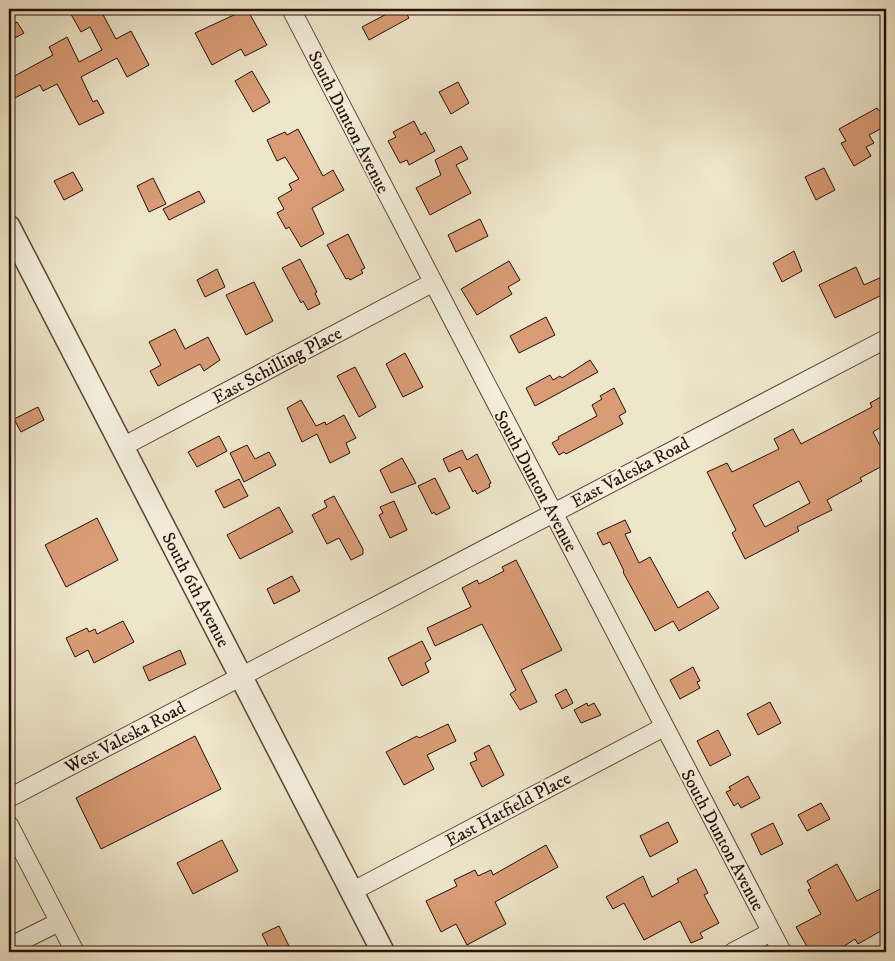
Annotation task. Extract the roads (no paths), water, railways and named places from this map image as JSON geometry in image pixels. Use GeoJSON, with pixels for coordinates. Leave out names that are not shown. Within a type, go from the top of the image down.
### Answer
{"type":"FeatureCollection","features":[{"type":"Feature","properties":{"kind":"street","name":"South Dunton Avenue"},"geometry":{"type":"LineString","coordinates":[[291,9],[782,952]]}},
{"type":"Feature","properties":{"kind":"street","name":"South 6th Avenue"},"geometry":{"type":"LineString","coordinates":[[9,227],[383,952]]}},
{"type":"Feature","properties":{"kind":"street","name":"East Schilling Place"},"geometry":{"type":"LineString","coordinates":[[122,447],[432,283]]}},
{"type":"Feature","properties":{"kind":"street","name":"East Valeska Road"},"geometry":{"type":"LineString","coordinates":[[242,676],[886,339]]}},
{"type":"Feature","properties":{"kind":"street","name":"West Valeska Road"},"geometry":{"type":"LineString","coordinates":[[9,798],[242,676]]}},
{"type":"Feature","properties":{"kind":"street","name":"East Hatfield Place"},"geometry":{"type":"LineString","coordinates":[[353,891],[664,727]]}},
{"type":"Feature","properties":{"kind":"street"},"geometry":{"type":"LineString","coordinates":[[9,825],[75,952]]}},
{"type":"Feature","properties":{"kind":"street"},"geometry":{"type":"LineString","coordinates":[[9,947],[59,922]]}},
{"type":"Feature","properties":{"kind":"street"},"geometry":{"type":"LineString","coordinates":[[733,952],[772,932]]}}]}
